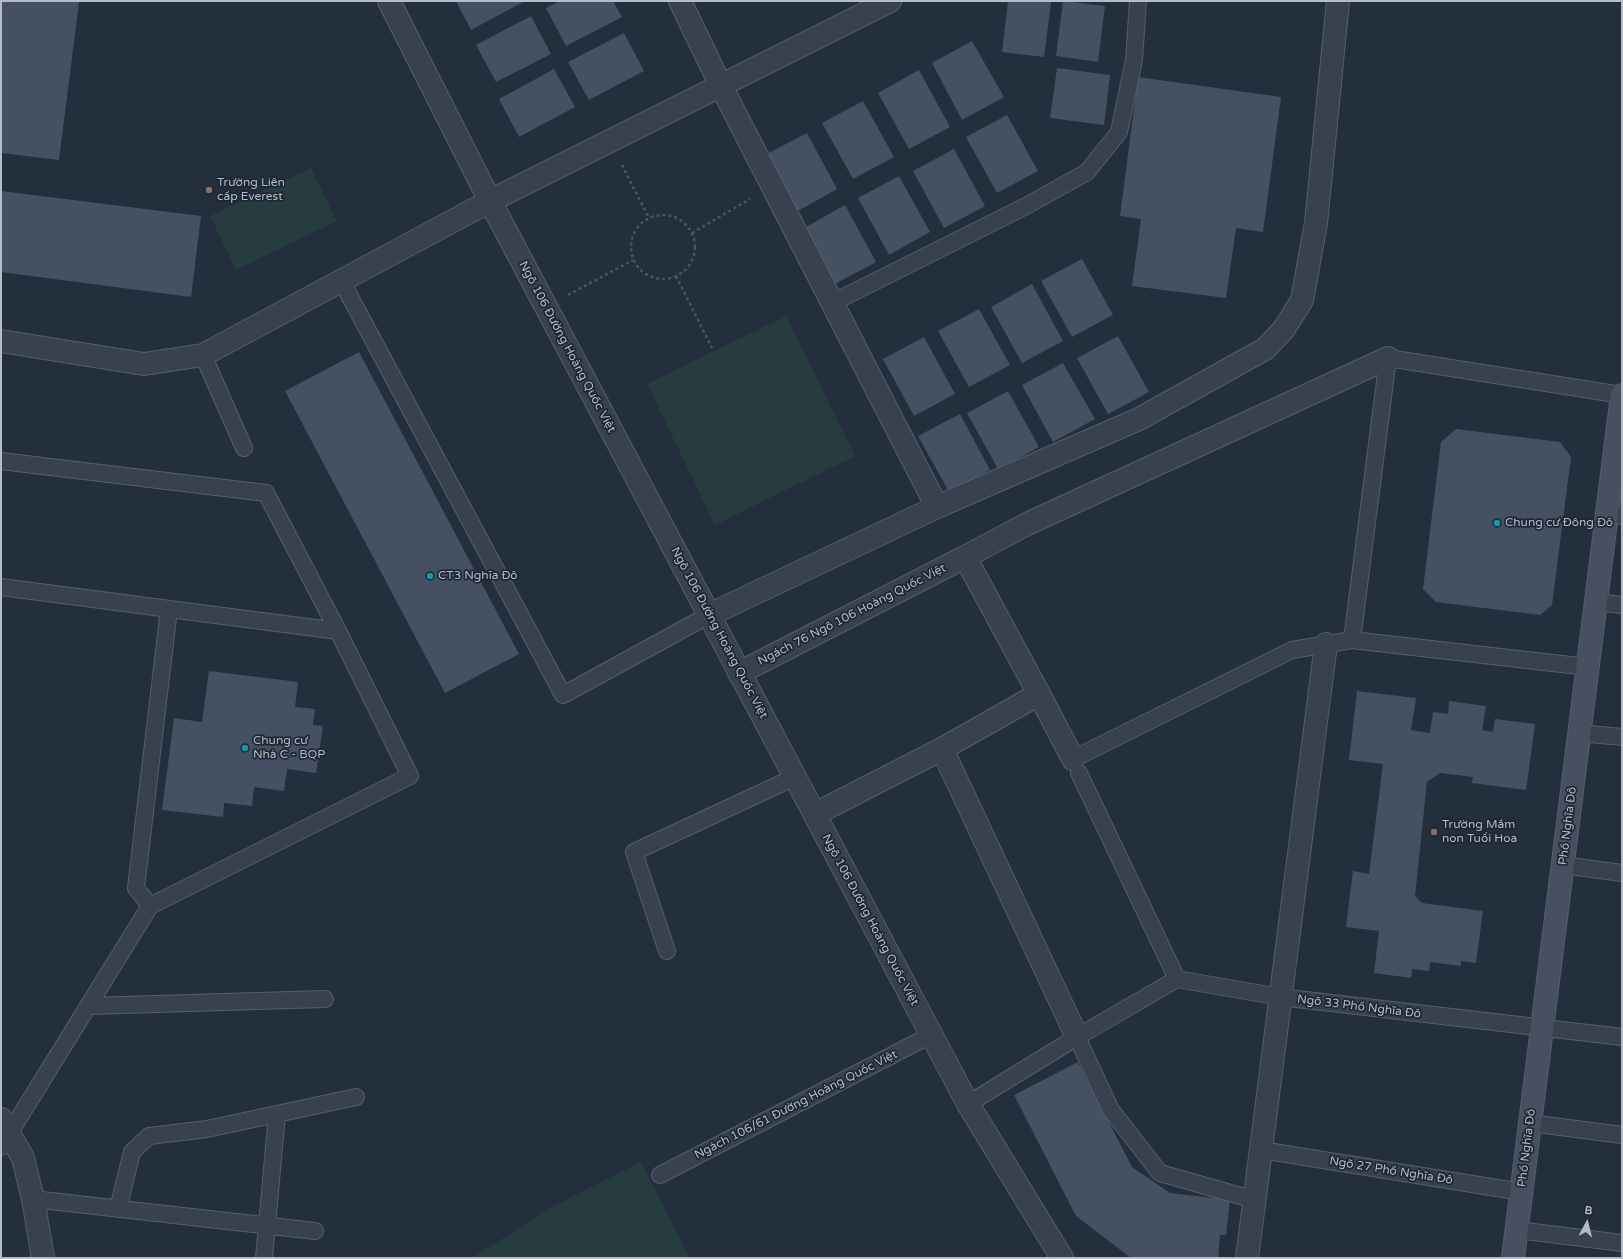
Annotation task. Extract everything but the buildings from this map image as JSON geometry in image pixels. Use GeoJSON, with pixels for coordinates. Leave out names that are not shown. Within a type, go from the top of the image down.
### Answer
{"type":"FeatureCollection","features":[{"type":"Feature","properties":{"kind":"street","name":"Ngõ 106 Đường Hoàng Quốc Việt"},"geometry":{"type":"LineString","coordinates":[[389,1],[490,200],[931,1035],[968,1104],[1062,1258]]}},
{"type":"Feature","properties":{"kind":"street"},"geometry":{"type":"LineString","coordinates":[[680,1],[721,86],[936,507]]}},
{"type":"Feature","properties":{"kind":"street"},"geometry":{"type":"LineString","coordinates":[[1,341],[144,364],[203,355],[490,200],[890,1]]}},
{"type":"Feature","properties":{"kind":"street"},"geometry":{"type":"LineString","coordinates":[[709,615],[936,507],[1139,419],[1265,349],[1284,329],[1302,300],[1316,223],[1338,1]]}},
{"type":"Feature","properties":{"kind":"street","name":"Ngách 76 Ngõ 106 Hoàng Quốc Việt"},"geometry":{"type":"LineString","coordinates":[[739,672],[1028,524],[1388,358]]}},
{"type":"Feature","properties":{"kind":"street","name":"Phố Nghĩa Đô"},"geometry":{"type":"LineString","coordinates":[[1514,1258],[1596,602],[1614,515],[1622,395]]}},
{"type":"Feature","properties":{"kind":"street"},"geometry":{"type":"LineString","coordinates":[[965,557],[1076,766]]}},
{"type":"Feature","properties":{"kind":"street"},"geometry":{"type":"LineString","coordinates":[[1247,1258],[1326,644]]}},
{"type":"Feature","properties":{"kind":"street"},"geometry":{"type":"LineString","coordinates":[[814,814],[942,749],[1039,694]]}},
{"type":"Feature","properties":{"kind":"street"},"geometry":{"type":"LineString","coordinates":[[942,749],[1077,1037]]}},
{"type":"Feature","properties":{"kind":"street"},"geometry":{"type":"LineString","coordinates":[[4,1133],[23,1158],[33,1199],[43,1258]]}},
{"type":"Feature","properties":{"kind":"lane"},"geometry":{"type":"LineString","coordinates":[[832,303],[1026,206],[1087,172],[1119,132],[1134,60],[1138,1]]}},
{"type":"Feature","properties":{"kind":"lane"},"geometry":{"type":"LineString","coordinates":[[341,280],[564,695],[709,615]]}},
{"type":"Feature","properties":{"kind":"lane"},"geometry":{"type":"LineString","coordinates":[[203,355],[244,448]]}},
{"type":"Feature","properties":{"kind":"lane"},"geometry":{"type":"LineString","coordinates":[[1352,640],[1388,358],[1622,395]]}},
{"type":"Feature","properties":{"kind":"lane"},"geometry":{"type":"LineString","coordinates":[[1,462],[266,493],[338,631],[410,776],[150,906],[89,1006],[4,1133]]}},
{"type":"Feature","properties":{"kind":"lane"},"geometry":{"type":"LineString","coordinates":[[1,587],[338,631]]}},
{"type":"Feature","properties":{"kind":"lane"},"geometry":{"type":"LineString","coordinates":[[1596,602],[1622,605]]}},
{"type":"Feature","properties":{"kind":"lane"},"geometry":{"type":"LineString","coordinates":[[150,906],[136,888],[169,609]]}},
{"type":"Feature","properties":{"kind":"lane"},"geometry":{"type":"LineString","coordinates":[[968,1104],[1077,1037],[1177,979],[1076,766],[1292,650],[1352,640],[1588,667]]}},
{"type":"Feature","properties":{"kind":"lane"},"geometry":{"type":"LineString","coordinates":[[1579,733],[1622,737]]}},
{"type":"Feature","properties":{"kind":"lane"},"geometry":{"type":"LineString","coordinates":[[667,951],[634,852],[795,778]]}},
{"type":"Feature","properties":{"kind":"lane"},"geometry":{"type":"LineString","coordinates":[[1563,865],[1622,873]]}},
{"type":"Feature","properties":{"kind":"lane","name":"Ngõ 33 Phố Nghĩa Đô"},"geometry":{"type":"LineString","coordinates":[[1177,979],[1280,997],[1622,1037]]}},
{"type":"Feature","properties":{"kind":"lane"},"geometry":{"type":"LineString","coordinates":[[89,1006],[325,999]]}},
{"type":"Feature","properties":{"kind":"lane","name":"Ngách 106/61 Đường Hoàng Quốc Việt"},"geometry":{"type":"LineString","coordinates":[[660,1175],[931,1035]]}},
{"type":"Feature","properties":{"kind":"lane"},"geometry":{"type":"LineString","coordinates":[[1077,1037],[1111,1110],[1160,1174],[1255,1200]]}},
{"type":"Feature","properties":{"kind":"lane"},"geometry":{"type":"LineString","coordinates":[[118,1209],[132,1152],[149,1136],[207,1129],[356,1097]]}},
{"type":"Feature","properties":{"kind":"lane"},"geometry":{"type":"LineString","coordinates":[[264,1258],[277,1114]]}},
{"type":"Feature","properties":{"kind":"lane"},"geometry":{"type":"LineString","coordinates":[[1530,1123],[1622,1135]]}},
{"type":"Feature","properties":{"kind":"lane","name":"Ngõ 27 Phố Nghĩa Đô"},"geometry":{"type":"LineString","coordinates":[[1261,1150],[1522,1192]]}},
{"type":"Feature","properties":{"kind":"lane"},"geometry":{"type":"LineString","coordinates":[[33,1199],[315,1231]]}},
{"type":"Feature","properties":{"kind":"lane"},"geometry":{"type":"LineString","coordinates":[[1517,1230],[1622,1243]]}},
{"type":"Feature","properties":{"kind":"path"},"geometry":{"type":"LineString","coordinates":[[610,141],[649,218]]}},
{"type":"Feature","properties":{"kind":"path"},"geometry":{"type":"LineString","coordinates":[[692,233],[773,186]]}},
{"type":"Feature","properties":{"kind":"path"},"geometry":{"type":"LineString","coordinates":[[666,215],[676,218],[686,224],[692,233],[695,244],[694,256],[689,265],[676,276],[659,279],[649,276],[639,269],[633,260],[630,249],[631,238],[636,228],[649,218],[666,215]]}},
{"type":"Feature","properties":{"kind":"path"},"geometry":{"type":"LineString","coordinates":[[546,306],[633,260]]}},
{"type":"Feature","properties":{"kind":"path"},"geometry":{"type":"LineString","coordinates":[[676,276],[712,348]]}},
{"type":"Feature","properties":{"kind":"green space"},"geometry":{"type":"Polygon","coordinates":[[[311,168],[337,221],[236,270],[210,216],[311,168]]]}},
{"type":"Feature","properties":{"kind":"green space"},"geometry":{"type":"Polygon","coordinates":[[[786,316],[855,456],[715,525],[647,384],[786,316]]]}},
{"type":"Feature","properties":{"kind":"green space"},"geometry":{"type":"Polygon","coordinates":[[[641,1162],[690,1258],[474,1258],[550,1208],[641,1162]]]}},
{"type":"Feature","properties":{"kind":"place","name":"Trường Liên cấp Everest"},"geometry":{"type":"Point","coordinates":[209,190]}},
{"type":"Feature","properties":{"kind":"place","name":"Chung cư Đông Đô"},"geometry":{"type":"Point","coordinates":[1497,523]}},
{"type":"Feature","properties":{"kind":"place","name":"CT3 Nghĩa Đô"},"geometry":{"type":"Point","coordinates":[430,576]}},
{"type":"Feature","properties":{"kind":"place","name":"Chung cư Nhà C - BQP"},"geometry":{"type":"Point","coordinates":[245,748]}},
{"type":"Feature","properties":{"kind":"place","name":"Trường Mầm non Tuổi Hoa"},"geometry":{"type":"Point","coordinates":[1434,832]}}]}
